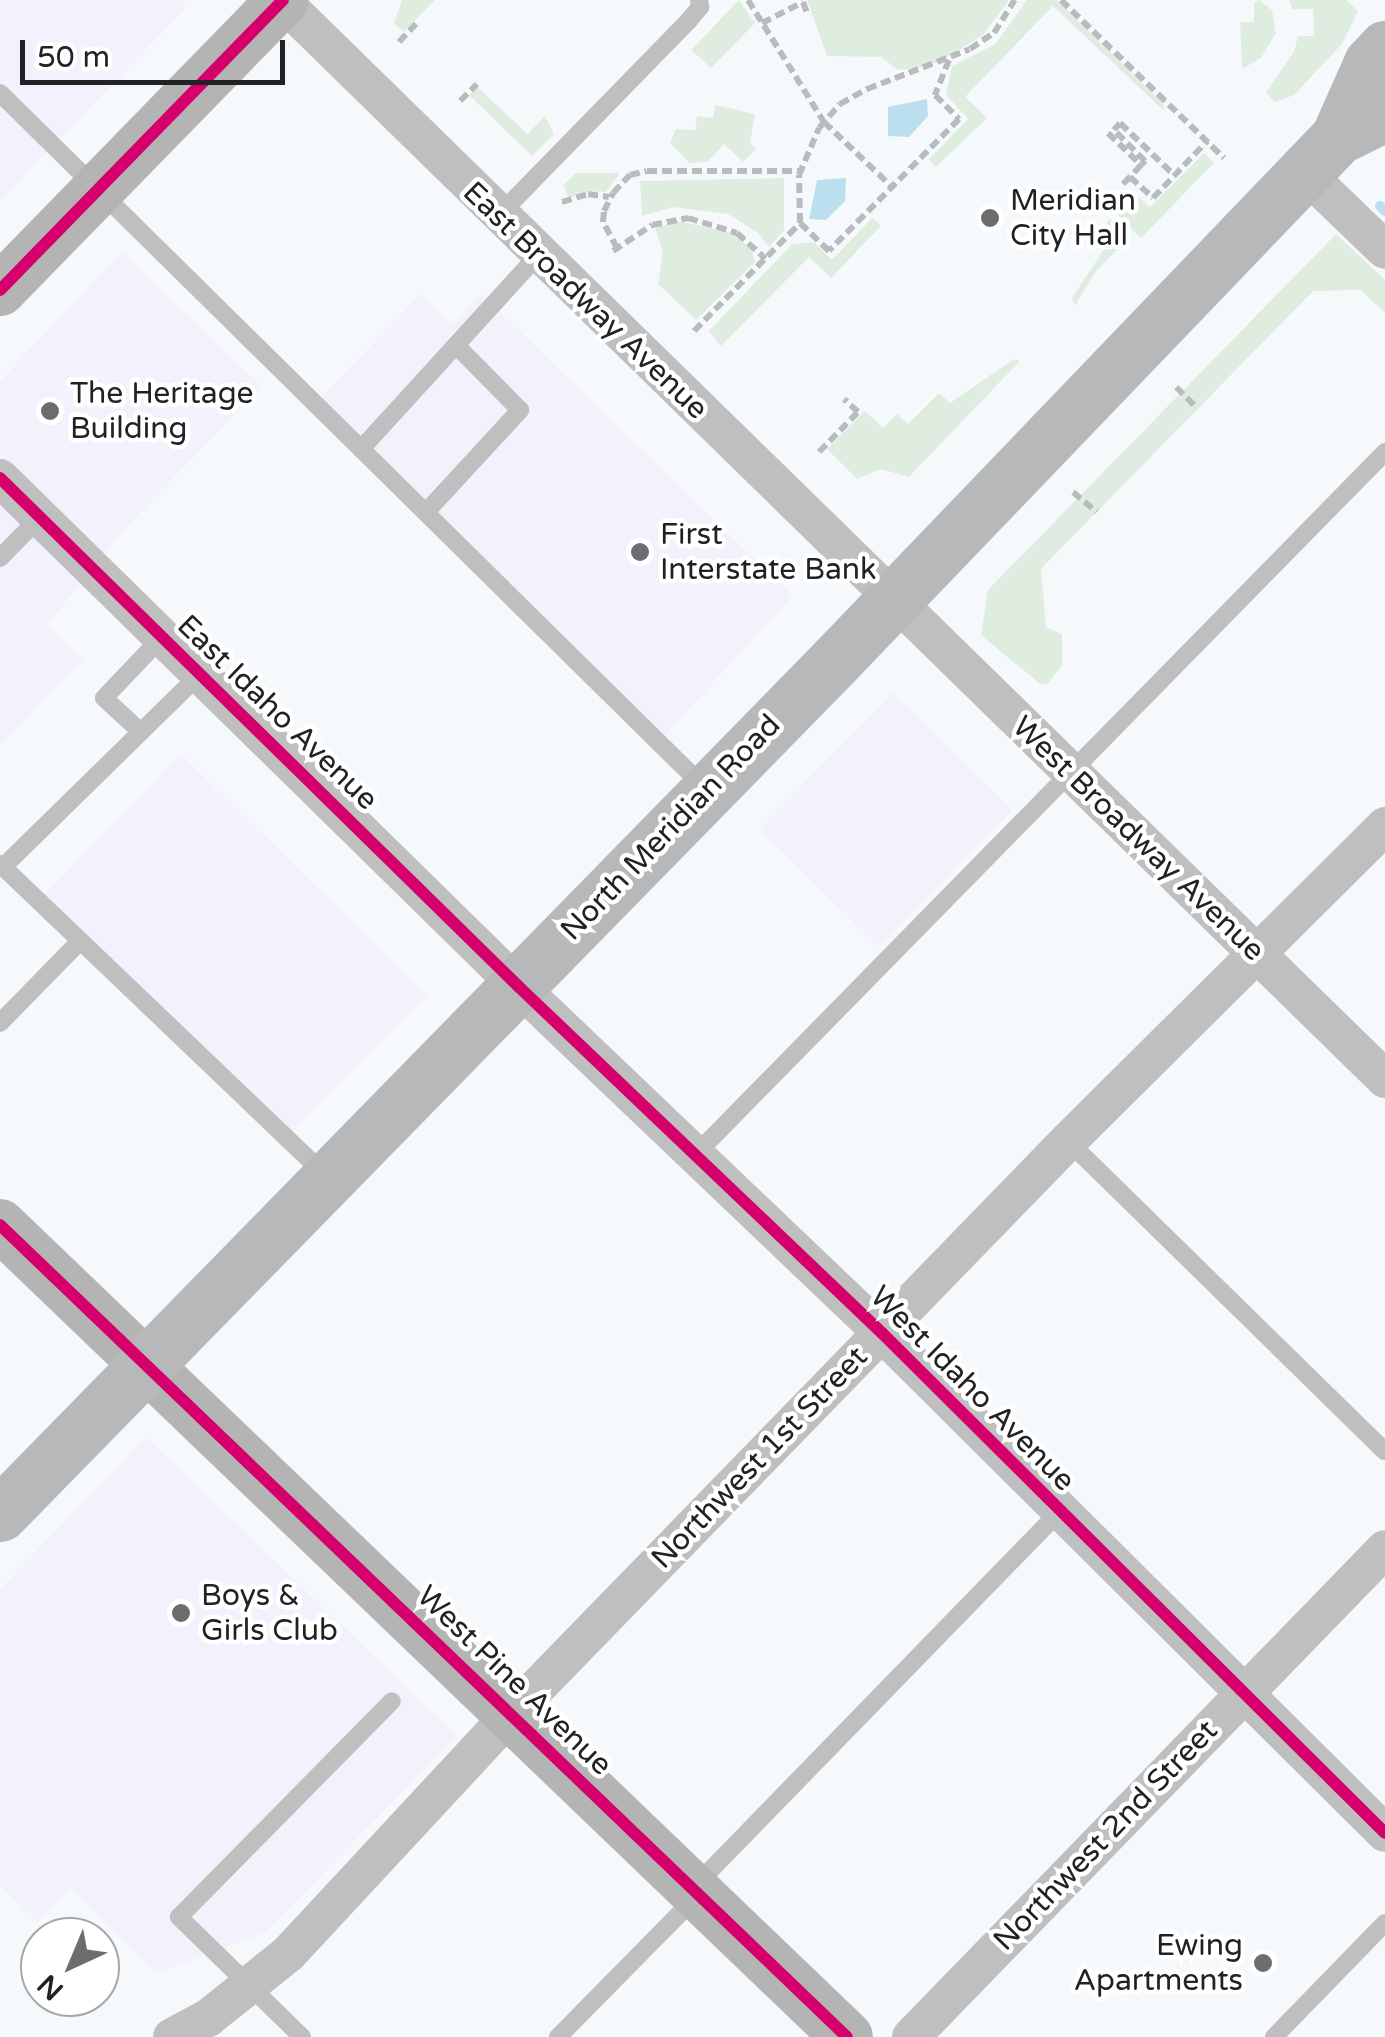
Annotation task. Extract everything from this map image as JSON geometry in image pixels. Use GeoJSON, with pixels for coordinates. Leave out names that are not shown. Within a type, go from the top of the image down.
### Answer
{"type":"FeatureCollection","features":[{"type":"Feature","properties":{"kind":"main road","name":"North Meridian Road"},"geometry":{"type":"LineString","coordinates":[[0,1514],[518,986],[891,598],[1343,141],[1371,62],[1385,48]]}},
{"type":"Feature","properties":{"kind":"street","name":"East Broadway Avenue"},"geometry":{"type":"LineString","coordinates":[[282,0],[498,217],[891,598]]}},
{"type":"Feature","properties":{"kind":"street"},"geometry":{"type":"LineString","coordinates":[[0,290],[282,0]]}},
{"type":"Feature","properties":{"kind":"street"},"geometry":{"type":"LineString","coordinates":[[1343,141],[1385,250]]}},
{"type":"Feature","properties":{"kind":"street","name":"East Idaho Avenue"},"geometry":{"type":"LineString","coordinates":[[0,478],[518,986]]}},
{"type":"Feature","properties":{"kind":"street","name":"West Broadway Avenue"},"geometry":{"type":"LineString","coordinates":[[891,598],[1385,1079]]}},
{"type":"Feature","properties":{"kind":"street","name":"Northwest 1st Street"},"geometry":{"type":"LineString","coordinates":[[172,2037],[208,2018],[288,1954],[512,1713],[1068,1141],[1385,826]]}},
{"type":"Feature","properties":{"kind":"street","name":"West Idaho Avenue"},"geometry":{"type":"LineString","coordinates":[[518,986],[882,1333],[1385,1832]]}},
{"type":"Feature","properties":{"kind":"street","name":"West Pine Avenue"},"geometry":{"type":"LineString","coordinates":[[0,1225],[847,2037]]}},
{"type":"Feature","properties":{"kind":"street","name":"Northwest 2nd Street"},"geometry":{"type":"LineString","coordinates":[[911,2037],[1385,1549]]}},
{"type":"Feature","properties":{"kind":"lane"},"geometry":{"type":"LineString","coordinates":[[498,217],[690,18],[700,7],[699,0]]}},
{"type":"Feature","properties":{"kind":"lane"},"geometry":{"type":"LineString","coordinates":[[0,94],[707,790]]}},
{"type":"Feature","properties":{"kind":"lane"},"geometry":{"type":"LineString","coordinates":[[362,449],[538,255]]}},
{"type":"Feature","properties":{"kind":"lane"},"geometry":{"type":"LineString","coordinates":[[426,512],[520,410],[456,345]]}},
{"type":"Feature","properties":{"kind":"lane"},"geometry":{"type":"LineString","coordinates":[[695,1155],[1385,452]]}},
{"type":"Feature","properties":{"kind":"lane"},"geometry":{"type":"LineString","coordinates":[[0,558],[40,517]]}},
{"type":"Feature","properties":{"kind":"lane"},"geometry":{"type":"LineString","coordinates":[[141,732],[104,698],[162,636]]}},
{"type":"Feature","properties":{"kind":"lane"},"geometry":{"type":"LineString","coordinates":[[201,673],[2,866],[329,1180]]}},
{"type":"Feature","properties":{"kind":"lane"},"geometry":{"type":"LineString","coordinates":[[0,1023],[79,942]]}},
{"type":"Feature","properties":{"kind":"lane"},"geometry":{"type":"LineString","coordinates":[[1068,1141],[1385,1451]]}},
{"type":"Feature","properties":{"kind":"lane"},"geometry":{"type":"LineString","coordinates":[[558,2037],[1060,1511]]}},
{"type":"Feature","properties":{"kind":"lane"},"geometry":{"type":"LineString","coordinates":[[302,2037],[179,1917],[392,1701]]}},
{"type":"Feature","properties":{"kind":"lane"},"geometry":{"type":"LineString","coordinates":[[1274,2037],[1385,1923]]}},
{"type":"Feature","properties":{"kind":"path"},"geometry":{"type":"LineString","coordinates":[[748,0],[824,122],[892,187]]}},
{"type":"Feature","properties":{"kind":"path"},"geometry":{"type":"LineString","coordinates":[[949,60],[935,94],[960,119],[829,252],[800,223],[800,171],[824,122],[840,104],[866,90],[949,60],[994,33],[1016,0]]}},
{"type":"Feature","properties":{"kind":"path"},"geometry":{"type":"LineString","coordinates":[[1061,0],[1224,158]]}},
{"type":"Feature","properties":{"kind":"path"},"geometry":{"type":"LineString","coordinates":[[762,23],[802,2],[806,14]]}},
{"type":"Feature","properties":{"kind":"path"},"geometry":{"type":"LineString","coordinates":[[399,42],[416,24]]}},
{"type":"Feature","properties":{"kind":"path"},"geometry":{"type":"LineString","coordinates":[[460,101],[476,84]]}},
{"type":"Feature","properties":{"kind":"path"},"geometry":{"type":"LineString","coordinates":[[1123,184],[1145,161],[1114,130],[1120,123],[1174,176]]}},
{"type":"Feature","properties":{"kind":"path"},"geometry":{"type":"LineString","coordinates":[[1108,133],[1141,165]]}},
{"type":"Feature","properties":{"kind":"path"},"geometry":{"type":"LineString","coordinates":[[1130,176],[1152,198],[1207,141]]}},
{"type":"Feature","properties":{"kind":"path"},"geometry":{"type":"LineString","coordinates":[[765,258],[737,233],[688,218],[652,225],[615,250],[603,222],[610,197],[630,175],[647,171],[800,171]]}},
{"type":"Feature","properties":{"kind":"path"},"geometry":{"type":"LineString","coordinates":[[562,202],[588,194],[610,197]]}},
{"type":"Feature","properties":{"kind":"path"},"geometry":{"type":"LineString","coordinates":[[694,330],[800,223]]}},
{"type":"Feature","properties":{"kind":"path"},"geometry":{"type":"LineString","coordinates":[[1176,387],[1197,408]]}},
{"type":"Feature","properties":{"kind":"path"},"geometry":{"type":"LineString","coordinates":[[819,452],[858,412],[844,399]]}},
{"type":"Feature","properties":{"kind":"path"},"geometry":{"type":"LineString","coordinates":[[1073,492],[1096,512]]}},
{"type":"Feature","properties":{"kind":"shaded area"},"geometry":{"type":"Polygon","coordinates":[[[0,0],[181,0],[187,7],[0,201],[0,0]]]}},
{"type":"Feature","properties":{"kind":"shaded area"},"geometry":{"type":"Polygon","coordinates":[[[122,252],[262,387],[127,526],[47,625],[83,660],[0,745],[0,381],[122,252]]]}},
{"type":"Feature","properties":{"kind":"shaded area"},"geometry":{"type":"Polygon","coordinates":[[[480,293],[793,596],[663,737],[317,401],[421,294],[453,325],[480,293]]]}},
{"type":"Feature","properties":{"kind":"shaded area"},"geometry":{"type":"Polygon","coordinates":[[[893,693],[1013,810],[879,947],[759,829],[893,693]]]}},
{"type":"Feature","properties":{"kind":"shaded area"},"geometry":{"type":"Polygon","coordinates":[[[181,754],[428,996],[289,1135],[43,896],[181,754]]]}},
{"type":"Feature","properties":{"kind":"shaded area"},"geometry":{"type":"Polygon","coordinates":[[[146,1437],[457,1736],[266,1932],[156,1973],[120,1937],[120,1917],[99,1917],[71,1889],[43,1917],[33,1917],[0,1885],[0,1589],[146,1437]]]}},
{"type":"Feature","properties":{"kind":"green space"},"geometry":{"type":"Polygon","coordinates":[[[402,0],[435,0],[404,32],[394,23],[402,0]]]}},
{"type":"Feature","properties":{"kind":"green space"},"geometry":{"type":"Polygon","coordinates":[[[739,0],[755,23],[711,68],[691,50],[739,0]]]}},
{"type":"Feature","properties":{"kind":"green space"},"geometry":{"type":"Polygon","coordinates":[[[807,0],[1009,0],[984,34],[952,55],[925,67],[898,70],[881,57],[827,56],[807,0]]]}},
{"type":"Feature","properties":{"kind":"green space"},"geometry":{"type":"Polygon","coordinates":[[[1027,0],[1057,0],[1164,105],[1163,110],[1053,6],[965,97],[987,118],[936,167],[929,159],[968,119],[946,95],[952,66],[995,44],[1027,0]]]}},
{"type":"Feature","properties":{"kind":"green space"},"geometry":{"type":"Polygon","coordinates":[[[1259,0],[1272,10],[1276,33],[1261,58],[1242,69],[1240,22],[1254,22],[1254,3],[1259,0]]]}},
{"type":"Feature","properties":{"kind":"green space"},"geometry":{"type":"Polygon","coordinates":[[[1289,0],[1346,0],[1358,11],[1342,44],[1294,95],[1275,102],[1266,92],[1294,52],[1298,36],[1314,36],[1313,9],[1292,9],[1289,0]]]}},
{"type":"Feature","properties":{"kind":"green space"},"geometry":{"type":"Polygon","coordinates":[[[477,87],[528,134],[545,116],[554,134],[532,156],[469,95],[477,87]]]}},
{"type":"Feature","properties":{"kind":"green space"},"geometry":{"type":"Polygon","coordinates":[[[715,105],[755,114],[750,143],[756,149],[743,162],[724,144],[707,162],[689,163],[670,143],[676,129],[695,130],[697,116],[713,118],[715,105]]]}},
{"type":"Feature","properties":{"kind":"green space"},"geometry":{"type":"Polygon","coordinates":[[[1204,153],[1214,163],[1141,238],[1116,213],[1135,194],[1150,207],[1204,153]]]}},
{"type":"Feature","properties":{"kind":"green space"},"geometry":{"type":"Polygon","coordinates":[[[576,173],[620,173],[606,192],[591,191],[569,198],[563,185],[576,173]]]}},
{"type":"Feature","properties":{"kind":"green space"},"geometry":{"type":"Polygon","coordinates":[[[784,178],[784,231],[769,247],[758,233],[728,214],[673,207],[642,216],[640,181],[784,178]]]}},
{"type":"Feature","properties":{"kind":"green space"},"geometry":{"type":"Polygon","coordinates":[[[872,218],[881,226],[831,278],[809,257],[721,346],[709,331],[792,244],[814,242],[832,260],[872,218]]]}},
{"type":"Feature","properties":{"kind":"green space"},"geometry":{"type":"Polygon","coordinates":[[[1110,219],[1128,237],[1094,274],[1075,306],[1072,298],[1114,234],[1106,223],[1110,219]]]}},
{"type":"Feature","properties":{"kind":"green space"},"geometry":{"type":"Polygon","coordinates":[[[678,221],[732,233],[752,250],[755,262],[696,320],[658,284],[663,252],[655,228],[678,221]]]}},
{"type":"Feature","properties":{"kind":"green space"},"geometry":{"type":"Polygon","coordinates":[[[1336,234],[1385,280],[1385,313],[1360,290],[1313,291],[1041,569],[1046,627],[1062,634],[1062,666],[1047,684],[1040,684],[981,635],[988,590],[1336,234]]]}},
{"type":"Feature","properties":{"kind":"green space"},"geometry":{"type":"Polygon","coordinates":[[[1014,359],[1020,361],[909,477],[881,469],[857,479],[827,449],[865,411],[883,428],[897,414],[908,424],[939,393],[950,403],[1014,359]]]}},
{"type":"Feature","properties":{"kind":"water"},"geometry":{"type":"Polygon","coordinates":[[[927,99],[928,116],[909,137],[888,136],[888,107],[927,99]]]}},
{"type":"Feature","properties":{"kind":"water"},"geometry":{"type":"Polygon","coordinates":[[[846,178],[845,201],[826,220],[809,219],[817,180],[846,178]]]}},
{"type":"Feature","properties":{"kind":"waterway"},"geometry":{"type":"LineString","coordinates":[[1380,206],[1385,211]]}},
{"type":"Feature","properties":{"kind":"cycle path"},"geometry":{"type":"LineString","coordinates":[[0,290],[283,0]]}},
{"type":"Feature","properties":{"kind":"cycle path"},"geometry":{"type":"LineString","coordinates":[[0,478],[518,986],[882,1333],[1385,1833]]}},
{"type":"Feature","properties":{"kind":"cycle path"},"geometry":{"type":"LineString","coordinates":[[0,1225],[847,2037]]}},
{"type":"Feature","properties":{"kind":"place","name":"Meridian City Hall"},"geometry":{"type":"Point","coordinates":[990,218]}},
{"type":"Feature","properties":{"kind":"place","name":"The Heritage Building"},"geometry":{"type":"Point","coordinates":[50,411]}},
{"type":"Feature","properties":{"kind":"place","name":"First Interstate Bank"},"geometry":{"type":"Point","coordinates":[640,552]}},
{"type":"Feature","properties":{"kind":"place","name":"Boys & Girls Club"},"geometry":{"type":"Point","coordinates":[181,1613]}},
{"type":"Feature","properties":{"kind":"place","name":"Ewing Apartments"},"geometry":{"type":"Point","coordinates":[1263,1963]}}]}
